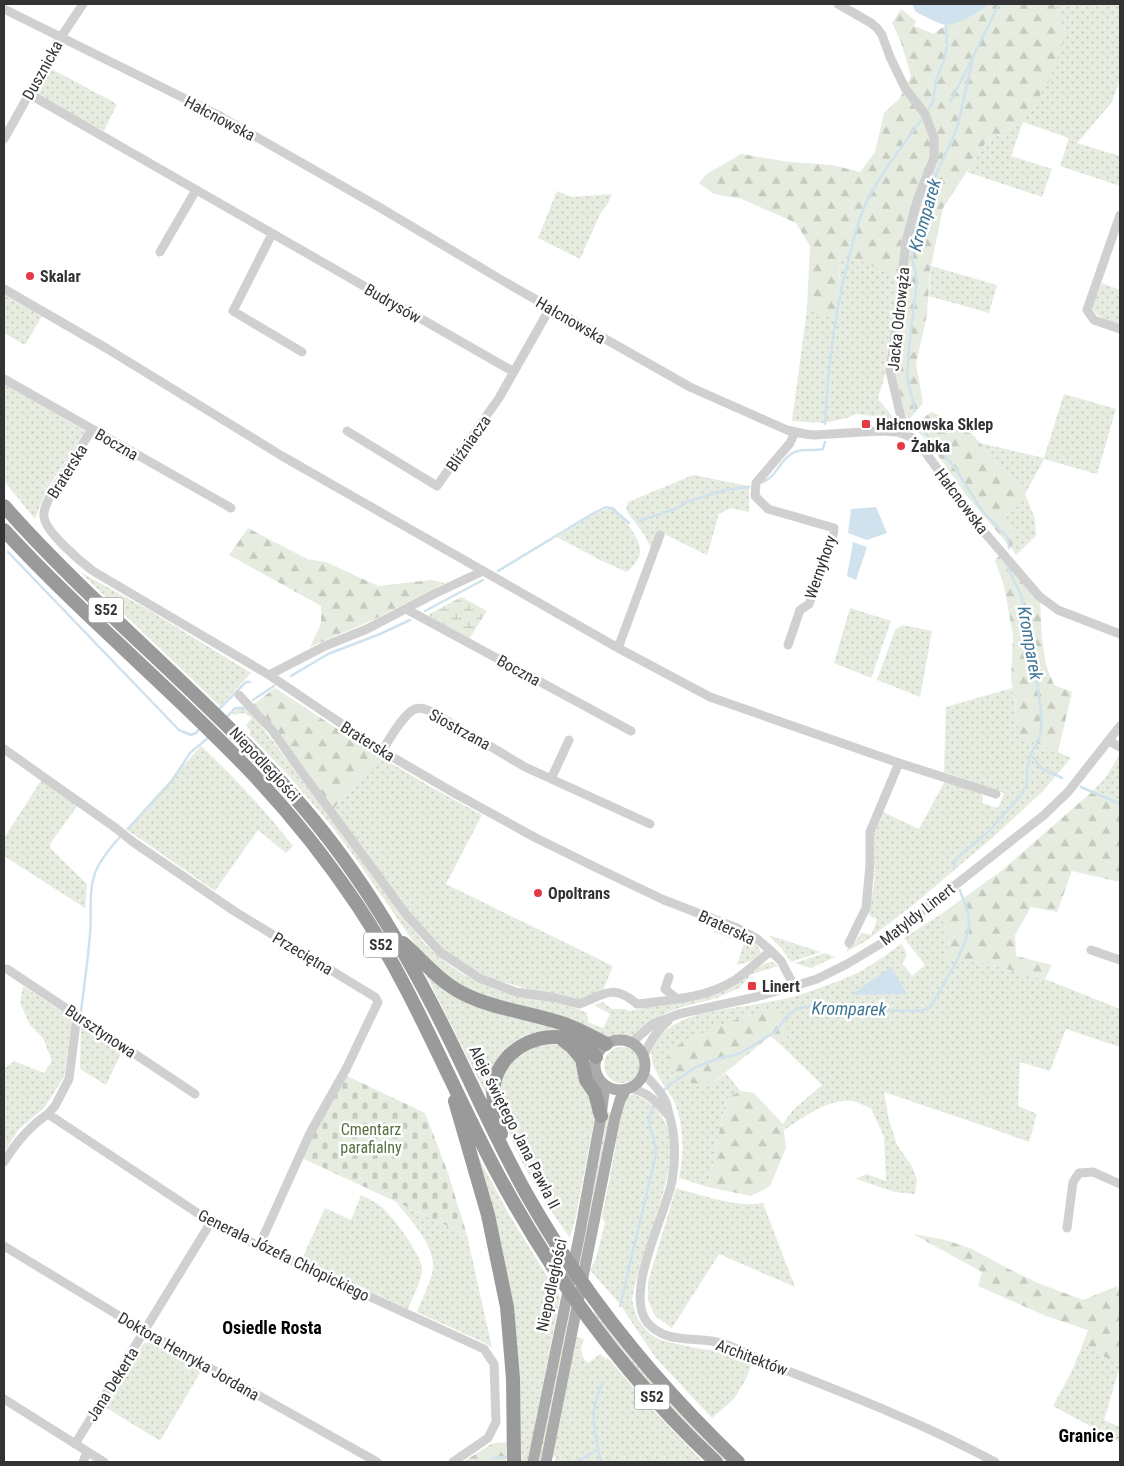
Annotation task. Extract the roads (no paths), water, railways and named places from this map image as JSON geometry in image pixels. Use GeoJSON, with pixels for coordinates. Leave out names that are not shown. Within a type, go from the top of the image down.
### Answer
{"type":"FeatureCollection","features":[{"type":"Feature","properties":{"kind":"highway","name":"Niepodległości"},"geometry":{"type":"LineString","coordinates":[[4,506],[56,562],[257,756],[304,809],[351,869],[394,934]]}},
{"type":"Feature","properties":{"kind":"highway","name":"Niepodległości"},"geometry":{"type":"LineString","coordinates":[[4,530],[66,594],[251,772],[305,834],[358,907],[407,991],[444,1065]]}},
{"type":"Feature","properties":{"kind":"highway"},"geometry":{"type":"LineString","coordinates":[[394,934],[438,977],[460,992],[487,1004],[560,1023],[586,1033],[606,1044]]}},
{"type":"Feature","properties":{"kind":"highway","name":"Aleje świętego Jana Pawła II"},"geometry":{"type":"LineString","coordinates":[[394,934],[443,1026],[504,1152],[528,1197],[560,1248],[598,1304],[651,1371],[709,1434],[738,1462]]}},
{"type":"Feature","properties":{"kind":"highway"},"geometry":{"type":"LineString","coordinates":[[504,1152],[495,1103],[494,1085],[499,1069],[507,1056],[518,1047],[544,1037],[576,1041],[584,1045],[596,1057]]}},
{"type":"Feature","properties":{"kind":"highway"},"geometry":{"type":"LineString","coordinates":[[560,1038],[572,1047],[582,1059],[586,1080],[598,1100],[601,1116]]}},
{"type":"Feature","properties":{"kind":"highway"},"geometry":{"type":"LineString","coordinates":[[444,1065],[488,1216],[506,1307],[513,1379],[514,1462]]}},
{"type":"Feature","properties":{"kind":"highway","name":"S52"},"geometry":{"type":"LineString","coordinates":[[444,1065],[494,1167],[556,1272],[594,1326],[628,1369],[663,1410],[716,1462]]}},
{"type":"Feature","properties":{"kind":"main road"},"geometry":{"type":"LineString","coordinates":[[622,1040],[631,1043],[644,1056],[644,1073],[640,1079],[628,1088],[615,1089],[605,1085],[598,1075],[595,1063],[600,1050],[606,1044],[613,1041],[622,1040]]}},
{"type":"Feature","properties":{"kind":"main road","name":"Niepodległości"},"geometry":{"type":"LineString","coordinates":[[533,1462],[576,1250],[605,1085]]}},
{"type":"Feature","properties":{"kind":"main road","name":"Niepodległości"},"geometry":{"type":"LineString","coordinates":[[546,1462],[615,1117],[620,1100],[628,1088]]}},
{"type":"Feature","properties":{"kind":"street","name":"Dusznicka"},"geometry":{"type":"LineString","coordinates":[[4,138],[61,37],[83,4]]}},
{"type":"Feature","properties":{"kind":"street","name":"Jacka Odrowąża"},"geometry":{"type":"LineString","coordinates":[[838,4],[871,22],[877,28],[906,88],[925,114],[934,138],[934,158],[918,198],[906,241],[890,371],[904,434]]}},
{"type":"Feature","properties":{"kind":"street","name":"Hałcnowska"},"geometry":{"type":"LineString","coordinates":[[4,9],[216,114],[690,387],[795,432],[814,435],[880,431],[904,434],[911,437],[923,449],[979,526],[1039,596],[1058,610],[1120,634]]}},
{"type":"Feature","properties":{"kind":"street","name":"Budrysów"},"geometry":{"type":"LineString","coordinates":[[29,94],[514,372]]}},
{"type":"Feature","properties":{"kind":"street"},"geometry":{"type":"LineString","coordinates":[[160,252],[196,190]]}},
{"type":"Feature","properties":{"kind":"street"},"geometry":{"type":"LineString","coordinates":[[1120,215],[1087,310],[1094,320],[1120,329]]}},
{"type":"Feature","properties":{"kind":"street"},"geometry":{"type":"LineString","coordinates":[[272,234],[233,312],[302,352]]}},
{"type":"Feature","properties":{"kind":"street"},"geometry":{"type":"LineString","coordinates":[[4,289],[106,348],[282,456],[410,527],[618,648],[710,698],[996,794]]}},
{"type":"Feature","properties":{"kind":"street","name":"Bliźniacza"},"geometry":{"type":"LineString","coordinates":[[347,431],[437,486],[499,398],[550,308]]}},
{"type":"Feature","properties":{"kind":"street","name":"Boczna"},"geometry":{"type":"LineString","coordinates":[[4,379],[231,508]]}},
{"type":"Feature","properties":{"kind":"street","name":"Braterska"},"geometry":{"type":"LineString","coordinates":[[92,430],[49,498],[43,518],[47,528],[78,560],[92,571],[269,675],[382,751],[456,794],[536,838],[664,900],[737,928],[756,938],[781,961],[794,986]]}},
{"type":"Feature","properties":{"kind":"street","name":"Wernyhory"},"geometry":{"type":"LineString","coordinates":[[788,645],[800,610],[810,604],[832,542],[834,528],[768,509],[755,496],[756,483],[790,442],[795,432]]}},
{"type":"Feature","properties":{"kind":"street"},"geometry":{"type":"LineString","coordinates":[[618,648],[660,535]]}},
{"type":"Feature","properties":{"kind":"street"},"geometry":{"type":"LineString","coordinates":[[269,675],[325,646],[367,629],[483,571]]}},
{"type":"Feature","properties":{"kind":"street","name":"Boczna"},"geometry":{"type":"LineString","coordinates":[[406,610],[632,731]]}},
{"type":"Feature","properties":{"kind":"street","name":"Hałcnowska"},"geometry":{"type":"LineString","coordinates":[[1106,627],[1120,638]]}},
{"type":"Feature","properties":{"kind":"street"},"geometry":{"type":"LineString","coordinates":[[239,695],[272,730],[406,914],[440,952],[478,978],[516,992],[580,1004],[604,993],[615,992],[627,996],[637,1004],[677,999],[724,986],[736,980],[771,951]]}},
{"type":"Feature","properties":{"kind":"street","name":"Siostrzana"},"geometry":{"type":"LineString","coordinates":[[382,751],[407,714],[415,709],[424,709],[434,713],[525,767],[650,824]]}},
{"type":"Feature","properties":{"kind":"street","name":"Matyldy Linert"},"geometry":{"type":"LineString","coordinates":[[631,1043],[653,1024],[688,1011],[756,997],[817,979],[847,964],[888,938],[1044,815],[1068,792],[1108,741],[1117,729],[1120,718]]}},
{"type":"Feature","properties":{"kind":"street"},"geometry":{"type":"LineString","coordinates":[[551,778],[569,740]]}},
{"type":"Feature","properties":{"kind":"street"},"geometry":{"type":"LineString","coordinates":[[1108,741],[1120,747]]}},
{"type":"Feature","properties":{"kind":"street","name":"Przeciętna"},"geometry":{"type":"LineString","coordinates":[[4,749],[133,842],[234,911],[375,996],[378,1002],[346,1069],[310,1133],[259,1246]]}},
{"type":"Feature","properties":{"kind":"street"},"geometry":{"type":"LineString","coordinates":[[849,943],[866,908],[870,865],[870,832],[899,763]]}},
{"type":"Feature","properties":{"kind":"street"},"geometry":{"type":"LineString","coordinates":[[1091,950],[1120,960]]}},
{"type":"Feature","properties":{"kind":"street"},"geometry":{"type":"LineString","coordinates":[[735,971],[750,967]]}},
{"type":"Feature","properties":{"kind":"street","name":"Bursztynowa"},"geometry":{"type":"LineString","coordinates":[[7,968],[195,1094]]}},
{"type":"Feature","properties":{"kind":"street"},"geometry":{"type":"LineString","coordinates":[[669,977],[665,989],[677,999]]}},
{"type":"Feature","properties":{"kind":"street"},"geometry":{"type":"LineString","coordinates":[[4,1162],[37,1121],[48,1114],[55,1106],[69,1079],[77,1015]]}},
{"type":"Feature","properties":{"kind":"street","name":"Matyldy Linert"},"geometry":{"type":"LineString","coordinates":[[644,1056],[647,1047],[660,1027],[672,1017]]}},
{"type":"Feature","properties":{"kind":"street","name":"Architektów"},"geometry":{"type":"LineString","coordinates":[[644,1073],[665,1100],[675,1137],[675,1156],[671,1183],[642,1277],[639,1296],[641,1312],[648,1323],[657,1331],[670,1336],[684,1339],[713,1340],[725,1344],[828,1385],[921,1425],[995,1462]]}},
{"type":"Feature","properties":{"kind":"street"},"geometry":{"type":"LineString","coordinates":[[628,1088],[644,1092],[658,1102],[670,1117]]}},
{"type":"Feature","properties":{"kind":"street","name":"Generała Józefa Chłopickiego"},"geometry":{"type":"LineString","coordinates":[[48,1114],[212,1222],[259,1246],[484,1349],[494,1364],[496,1422],[488,1438],[453,1462]]}},
{"type":"Feature","properties":{"kind":"street"},"geometry":{"type":"LineString","coordinates":[[1067,1228],[1073,1182],[1079,1173],[1093,1172],[1120,1184]]}},
{"type":"Feature","properties":{"kind":"street","name":"Jana Dekerta"},"geometry":{"type":"LineString","coordinates":[[75,1444],[212,1222]]}},
{"type":"Feature","properties":{"kind":"street","name":"Doktora Henryka Jordana"},"geometry":{"type":"LineString","coordinates":[[4,1246],[144,1331],[377,1462]]}},
{"type":"Feature","properties":{"kind":"street"},"geometry":{"type":"LineString","coordinates":[[4,1399],[104,1462]]}},
{"type":"Feature","properties":{"kind":"street"},"geometry":{"type":"LineString","coordinates":[[84,1462],[87,1452]]}},
{"type":"Feature","properties":{"kind":"water"},"geometry":{"type":"Polygon","coordinates":[[[912,4],[989,4],[969,17],[946,25],[916,12],[912,4]]]}},
{"type":"Feature","properties":{"kind":"water"},"geometry":{"type":"Polygon","coordinates":[[[876,507],[887,533],[867,540],[848,533],[851,509],[876,507]]]}},
{"type":"Feature","properties":{"kind":"water"},"geometry":{"type":"Polygon","coordinates":[[[853,542],[867,547],[856,580],[847,576],[853,542]]]}},
{"type":"Feature","properties":{"kind":"water"},"geometry":{"type":"Polygon","coordinates":[[[891,967],[907,994],[851,995],[891,967]]]}},
{"type":"Feature","properties":{"kind":"waterway","name":"Kromparek"},"geometry":{"type":"LineString","coordinates":[[951,101],[999,4]]}},
{"type":"Feature","properties":{"kind":"waterway"},"geometry":{"type":"LineString","coordinates":[[929,108],[933,102],[936,80],[947,46],[946,25]]}},
{"type":"Feature","properties":{"kind":"waterway","name":"Kromparek"},"geometry":{"type":"LineString","coordinates":[[915,411],[907,377],[917,281],[912,256],[914,242],[928,192],[957,128],[974,54]]}},
{"type":"Feature","properties":{"kind":"waterway"},"geometry":{"type":"LineString","coordinates":[[825,424],[830,358],[845,271],[857,226],[866,203],[878,181],[921,120]]}},
{"type":"Feature","properties":{"kind":"waterway","name":"Kromparek"},"geometry":{"type":"LineString","coordinates":[[919,423],[953,465],[983,512],[1008,538],[1009,548]]}},
{"type":"Feature","properties":{"kind":"waterway"},"geometry":{"type":"LineString","coordinates":[[763,482],[771,477],[791,454],[803,450],[823,449],[825,442]]}},
{"type":"Feature","properties":{"kind":"waterway"},"geometry":{"type":"LineString","coordinates":[[639,521],[678,508],[687,502],[725,490],[749,487]]}},
{"type":"Feature","properties":{"kind":"waterway"},"geometry":{"type":"LineString","coordinates":[[498,571],[606,507],[613,509],[629,523]]}},
{"type":"Feature","properties":{"kind":"waterway"},"geometry":{"type":"LineString","coordinates":[[8,552],[179,730],[191,735],[196,733],[201,727]]}},
{"type":"Feature","properties":{"kind":"waterway","name":"Kromparek"},"geometry":{"type":"LineString","coordinates":[[954,869],[955,860],[988,832],[1021,795],[1027,784],[1030,756],[1040,737],[1042,721],[1033,650],[1021,595],[1008,568]]}},
{"type":"Feature","properties":{"kind":"waterway"},"geometry":{"type":"LineString","coordinates":[[425,611],[483,580]]}},
{"type":"Feature","properties":{"kind":"waterway"},"geometry":{"type":"LineString","coordinates":[[291,676],[328,654],[410,620]]}},
{"type":"Feature","properties":{"kind":"waterway"},"geometry":{"type":"LineString","coordinates":[[217,711],[246,682],[250,682]]}},
{"type":"Feature","properties":{"kind":"waterway"},"geometry":{"type":"LineString","coordinates":[[253,700],[274,686]]}},
{"type":"Feature","properties":{"kind":"waterway"},"geometry":{"type":"LineString","coordinates":[[226,718],[235,708],[244,708]]}},
{"type":"Feature","properties":{"kind":"waterway"},"geometry":{"type":"LineString","coordinates":[[128,829],[171,782],[190,753],[209,737]]}},
{"type":"Feature","properties":{"kind":"waterway"},"geometry":{"type":"LineString","coordinates":[[1031,754],[1041,768],[1062,778]]}},
{"type":"Feature","properties":{"kind":"waterway"},"geometry":{"type":"LineString","coordinates":[[1081,787],[1120,804]]}},
{"type":"Feature","properties":{"kind":"waterway"},"geometry":{"type":"LineString","coordinates":[[81,1011],[91,926],[93,881],[102,859],[119,838]]}},
{"type":"Feature","properties":{"kind":"waterway","name":"Kromparek"},"geometry":{"type":"LineString","coordinates":[[664,1090],[696,1067],[720,1058],[738,1054],[751,1047],[776,1031],[787,1016],[796,1009],[819,1004],[870,1010],[921,1011],[931,1007],[960,954],[968,932],[968,914],[960,890]]}},
{"type":"Feature","properties":{"kind":"waterway","name":"Kromparek"},"geometry":{"type":"LineString","coordinates":[[620,1306],[656,1154],[649,1119],[654,1106]]}},
{"type":"Feature","properties":{"kind":"waterway","name":"Kromparek"},"geometry":{"type":"LineString","coordinates":[[601,1462],[594,1410],[603,1382]]}},
{"type":"Feature","properties":{"kind":"waterway"},"geometry":{"type":"LineString","coordinates":[[577,1462],[598,1449]]}},
{"type":"Feature","properties":{"kind":"waterway"},"geometry":{"type":"LineString","coordinates":[[493,1458],[507,1457]]}},
{"type":"Feature","properties":{"kind":"place","name":"Skalar"},"geometry":{"type":"Point","coordinates":[30,276]}},
{"type":"Feature","properties":{"kind":"place","name":"Hałcnowska Sklep"},"geometry":{"type":"Point","coordinates":[866,424]}},
{"type":"Feature","properties":{"kind":"place","name":"Żabka"},"geometry":{"type":"Point","coordinates":[901,446]}},
{"type":"Feature","properties":{"kind":"place","name":"Opoltrans"},"geometry":{"type":"Point","coordinates":[538,893]}},
{"type":"Feature","properties":{"kind":"place","name":"Linert"},"geometry":{"type":"Point","coordinates":[752,986]}},
{"type":"Feature","properties":{"kind":"district","name":"Osiedle Rosta"},"geometry":{"type":"Point","coordinates":[272,1328]}},
{"type":"Feature","properties":{"kind":"district","name":"Granice"},"geometry":{"type":"Point","coordinates":[1086,1436]}},
{"type":"Feature","properties":{"kind":"park label","name":"Cmentarz parafialny"},"geometry":{"type":"Point","coordinates":[371,1138]}}]}
